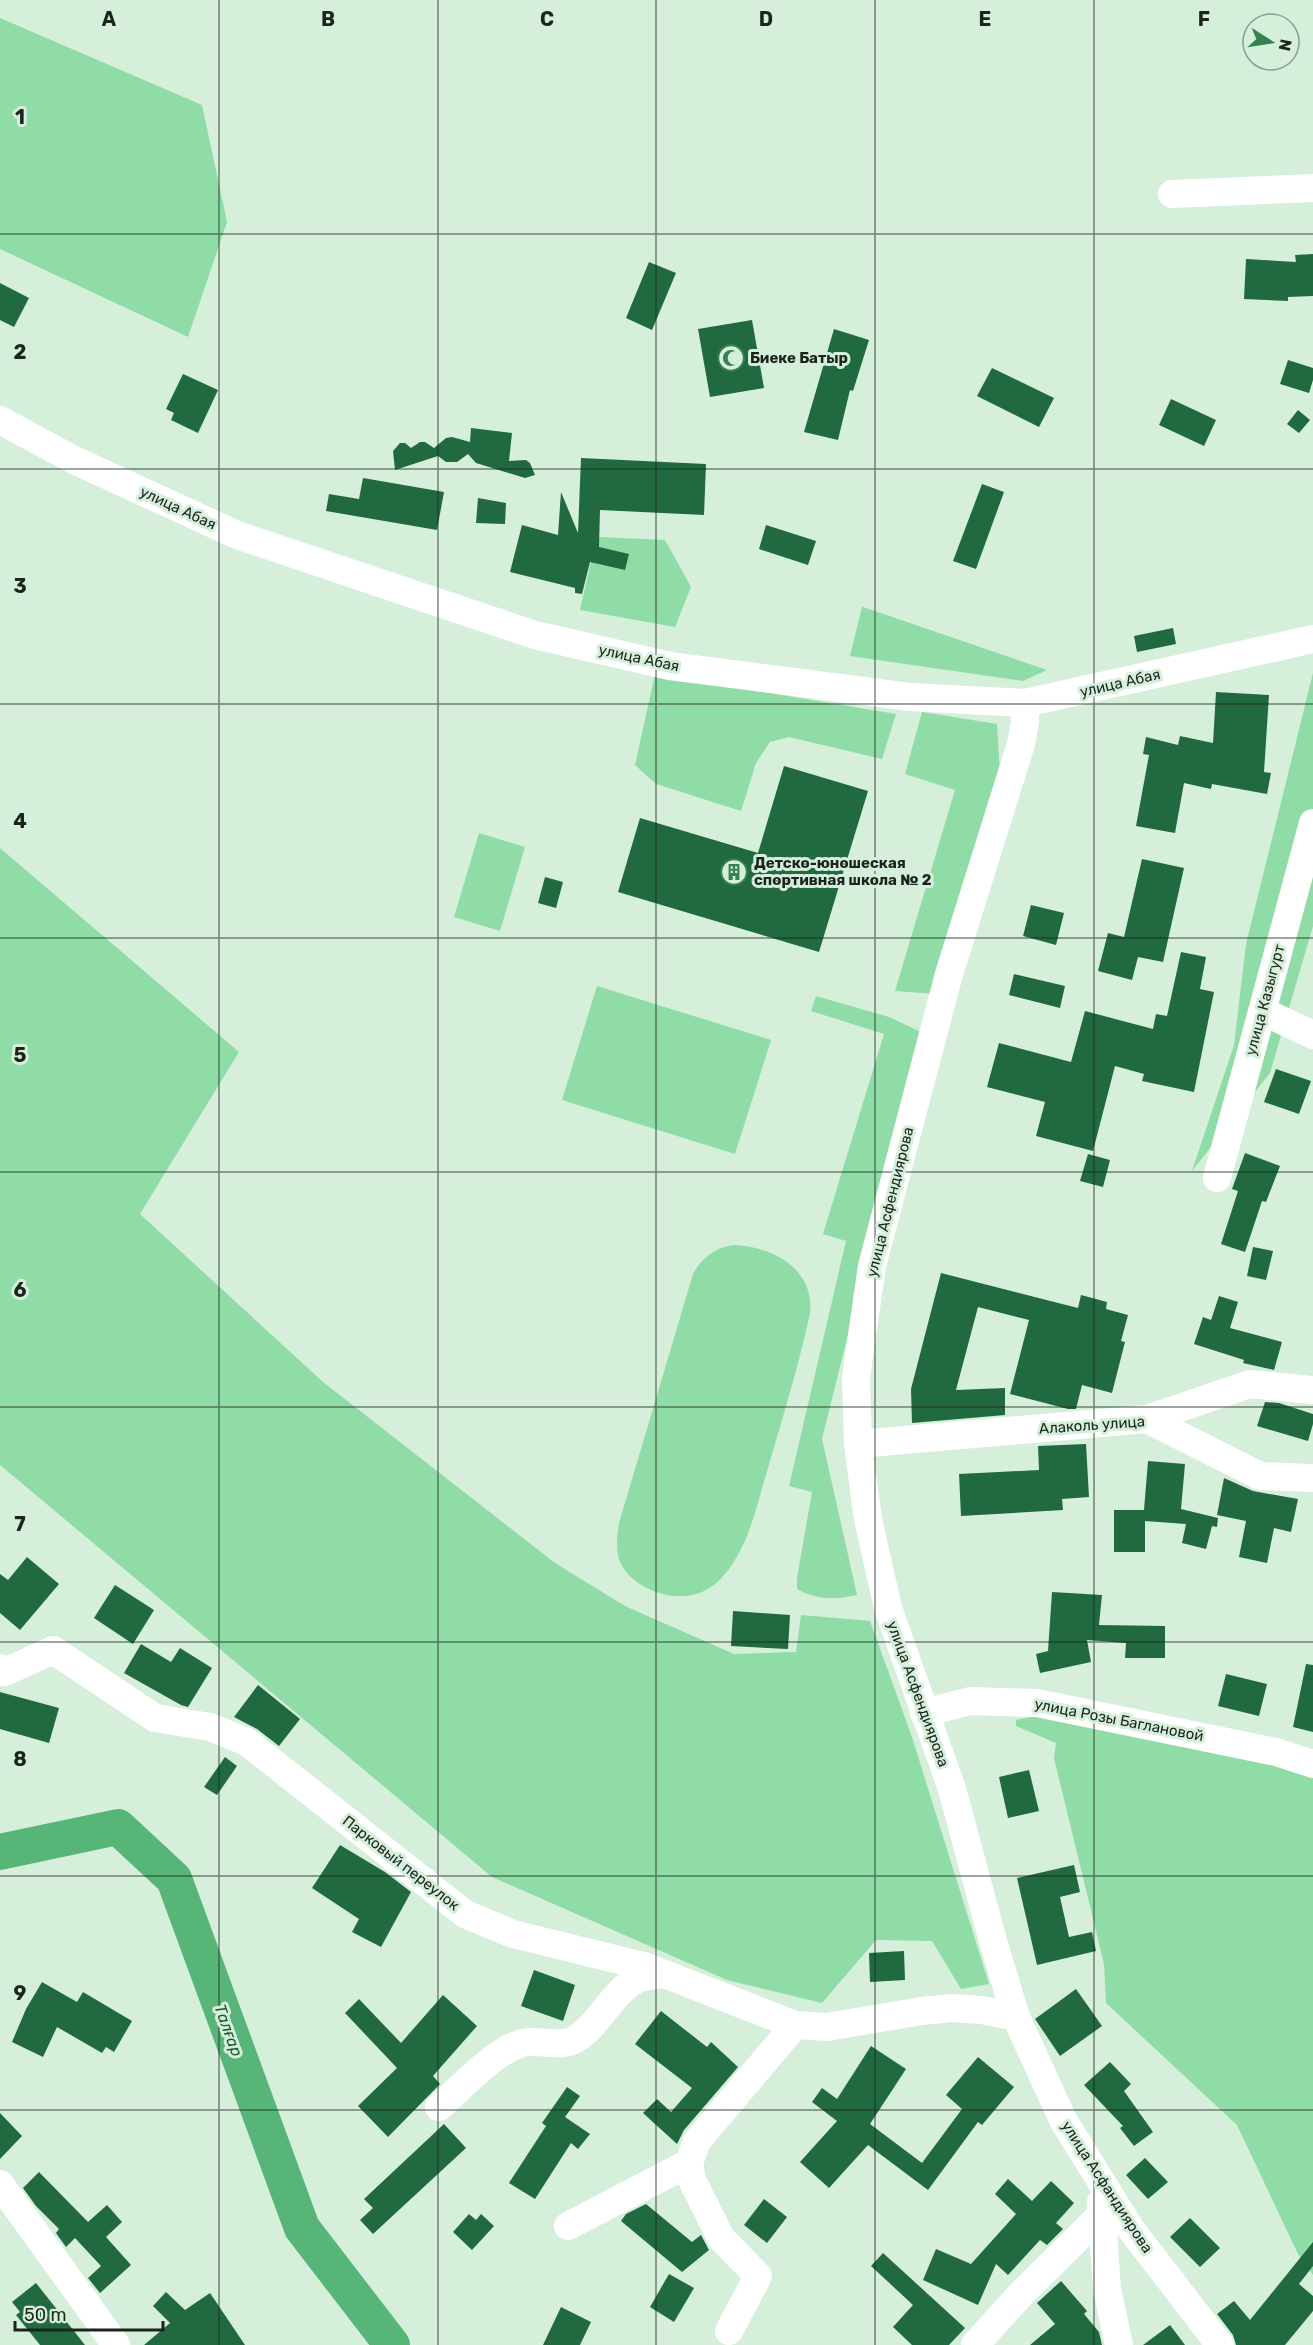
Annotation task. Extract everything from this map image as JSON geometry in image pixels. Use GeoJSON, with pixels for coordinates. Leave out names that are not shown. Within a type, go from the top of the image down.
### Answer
{"type":"FeatureCollection","features":[{"type":"Feature","properties":{"kind":"street"},"geometry":{"type":"LineString","coordinates":[[1172,194],[1313,188]]}},
{"type":"Feature","properties":{"kind":"street","name":"улица Абая"},"geometry":{"type":"LineString","coordinates":[[0,420],[74,460],[237,535],[535,635],[670,666],[910,697],[1025,703],[1313,639]]}},
{"type":"Feature","properties":{"kind":"street","name":"улица Асфендиярова"},"geometry":{"type":"LineString","coordinates":[[1016,2017],[952,1789],[888,1608],[868,1519],[858,1444],[856,1377],[872,1266],[949,974],[1022,744],[1025,703]]}},
{"type":"Feature","properties":{"kind":"street","name":"улица Казыгурт"},"geometry":{"type":"LineString","coordinates":[[1217,1178],[1313,823]]}},
{"type":"Feature","properties":{"kind":"street"},"geometry":{"type":"LineString","coordinates":[[1262,1011],[1313,1035]]}},
{"type":"Feature","properties":{"kind":"street"},"geometry":{"type":"LineString","coordinates":[[1148,1419],[1251,1384],[1313,1389]]}},
{"type":"Feature","properties":{"kind":"street","name":"Алаколь улица"},"geometry":{"type":"LineString","coordinates":[[858,1444],[1148,1419],[1260,1476],[1313,1479]]}},
{"type":"Feature","properties":{"kind":"street","name":"Парковый переулок"},"geometry":{"type":"LineString","coordinates":[[0,1668],[5,1672],[53,1650],[155,1718],[210,1727],[247,1742],[465,1914],[513,1934],[644,1966],[795,2025],[827,2028],[952,2008],[982,2010],[1016,2017]]}},
{"type":"Feature","properties":{"kind":"street","name":"улица Розы Баглановой"},"geometry":{"type":"LineString","coordinates":[[924,1713],[970,1701],[1037,1703],[1265,1749],[1313,1764]]}},
{"type":"Feature","properties":{"kind":"street"},"geometry":{"type":"LineString","coordinates":[[439,2107],[504,2051],[525,2043],[551,2044],[573,2040],[621,1992],[638,1979],[664,1974]]}},
{"type":"Feature","properties":{"kind":"street","name":"улица Асфандиярова"},"geometry":{"type":"LineString","coordinates":[[1016,2017],[1063,2120],[1099,2179],[1130,2228],[1220,2345]]}},
{"type":"Feature","properties":{"kind":"street"},"geometry":{"type":"LineString","coordinates":[[729,2331],[758,2276],[721,2238],[692,2180],[689,2163],[697,2141],[795,2025]]}},
{"type":"Feature","properties":{"kind":"street"},"geometry":{"type":"LineString","coordinates":[[568,2226],[689,2163]]}},
{"type":"Feature","properties":{"kind":"street"},"geometry":{"type":"LineString","coordinates":[[1099,2179],[1107,2289],[1119,2345]]}},
{"type":"Feature","properties":{"kind":"street"},"geometry":{"type":"LineString","coordinates":[[0,2184],[116,2345]]}},
{"type":"Feature","properties":{"kind":"street"},"geometry":{"type":"LineString","coordinates":[[975,2345],[1022,2293],[1102,2214]]}},
{"type":"Feature","properties":{"kind":"green space"},"geometry":{"type":"Polygon","coordinates":[[[0,18],[202,105],[227,222],[188,337],[0,249],[0,18]]]}},
{"type":"Feature","properties":{"kind":"green space"},"geometry":{"type":"Polygon","coordinates":[[[600,537],[665,540],[691,587],[675,627],[580,610],[595,544],[600,537]]]}},
{"type":"Feature","properties":{"kind":"green space"},"geometry":{"type":"Polygon","coordinates":[[[862,607],[1047,670],[1023,681],[850,656],[862,607]]]}},
{"type":"Feature","properties":{"kind":"green space"},"geometry":{"type":"Polygon","coordinates":[[[1313,673],[1313,926],[1270,1073],[1192,1171],[1234,1045],[1246,944],[1313,673]]]}},
{"type":"Feature","properties":{"kind":"green space"},"geometry":{"type":"Polygon","coordinates":[[[655,674],[896,714],[882,759],[789,737],[770,742],[756,763],[741,811],[656,784],[635,765],[655,674]]]}},
{"type":"Feature","properties":{"kind":"green space"},"geometry":{"type":"Polygon","coordinates":[[[922,712],[997,724],[1001,791],[935,994],[895,991],[955,790],[905,774],[922,712]]]}},
{"type":"Feature","properties":{"kind":"green space"},"geometry":{"type":"Polygon","coordinates":[[[479,833],[525,847],[500,931],[454,917],[479,833]]]}},
{"type":"Feature","properties":{"kind":"green space"},"geometry":{"type":"Polygon","coordinates":[[[0,848],[239,1052],[140,1214],[323,1382],[555,1563],[625,1606],[734,1654],[796,1652],[801,1615],[870,1621],[912,1737],[989,1984],[961,1989],[932,1941],[876,1940],[822,2003],[727,1980],[492,1877],[0,1465],[0,848]]]}},
{"type":"Feature","properties":{"kind":"green space"},"geometry":{"type":"Polygon","coordinates":[[[597,986],[771,1040],[735,1154],[562,1100],[597,986]]]}},
{"type":"Feature","properties":{"kind":"green space"},"geometry":{"type":"Polygon","coordinates":[[[816,996],[889,1017],[923,1033],[822,1439],[857,1595],[841,1598],[819,1597],[797,1589],[812,1492],[789,1486],[846,1241],[823,1234],[884,1034],[811,1011],[816,996]]]}},
{"type":"Feature","properties":{"kind":"green space"},"geometry":{"type":"Polygon","coordinates":[[[733,1245],[762,1250],[788,1263],[806,1284],[810,1297],[810,1313],[796,1371],[751,1526],[742,1548],[724,1575],[709,1589],[696,1594],[675,1596],[643,1586],[627,1573],[621,1564],[617,1549],[619,1523],[693,1274],[709,1255],[733,1245]]]}},
{"type":"Feature","properties":{"kind":"green space"},"geometry":{"type":"Polygon","coordinates":[[[1035,1716],[1313,1767],[1313,2275],[1298,2254],[1237,2125],[1106,2003],[1104,1964],[1054,1758],[1056,1743],[1016,1726],[1016,1720],[1035,1716]]]}},
{"type":"Feature","properties":{"kind":"building"},"geometry":{"type":"Polygon","coordinates":[[[1313,254],[1313,296],[1288,297],[1288,301],[1244,299],[1246,259],[1296,262],[1295,255],[1313,254]]]}},
{"type":"Feature","properties":{"kind":"building"},"geometry":{"type":"Polygon","coordinates":[[[649,262],[676,273],[652,330],[626,318],[649,262]]]}},
{"type":"Feature","properties":{"kind":"building"},"geometry":{"type":"Polygon","coordinates":[[[0,283],[29,298],[14,327],[0,320],[0,283]]]}},
{"type":"Feature","properties":{"kind":"building","name":"Биеке Батыр"},"geometry":{"type":"Polygon","coordinates":[[[752,320],[764,388],[710,397],[698,329],[752,320]]]}},
{"type":"Feature","properties":{"kind":"building"},"geometry":{"type":"Polygon","coordinates":[[[834,329],[869,340],[853,391],[850,390],[838,440],[804,432],[834,329]]]}},
{"type":"Feature","properties":{"kind":"building"},"geometry":{"type":"Polygon","coordinates":[[[1288,360],[1313,368],[1313,380],[1309,393],[1280,384],[1288,360]]]}},
{"type":"Feature","properties":{"kind":"building"},"geometry":{"type":"Polygon","coordinates":[[[992,368],[1054,398],[1039,427],[977,396],[992,368]]]}},
{"type":"Feature","properties":{"kind":"building"},"geometry":{"type":"Polygon","coordinates":[[[183,374],[218,390],[198,433],[171,420],[174,413],[166,409],[183,374]]]}},
{"type":"Feature","properties":{"kind":"building"},"geometry":{"type":"Polygon","coordinates":[[[1171,399],[1216,420],[1204,446],[1159,425],[1171,399]]]}},
{"type":"Feature","properties":{"kind":"building"},"geometry":{"type":"Polygon","coordinates":[[[1298,410],[1310,420],[1299,433],[1287,424],[1298,410]]]}},
{"type":"Feature","properties":{"kind":"building"},"geometry":{"type":"Polygon","coordinates":[[[471,428],[512,433],[509,461],[526,460],[530,463],[535,475],[525,478],[476,463],[468,454],[457,462],[446,462],[438,456],[395,470],[393,451],[400,443],[405,443],[411,448],[420,442],[425,442],[434,448],[446,438],[452,437],[470,442],[471,428]]]}},
{"type":"Feature","properties":{"kind":"building"},"geometry":{"type":"Polygon","coordinates":[[[581,458],[706,464],[704,515],[600,510],[599,547],[629,554],[625,570],[590,562],[582,594],[575,593],[575,588],[510,572],[522,525],[558,535],[561,492],[578,533],[581,458]]]}},
{"type":"Feature","properties":{"kind":"building"},"geometry":{"type":"Polygon","coordinates":[[[363,478],[444,492],[437,530],[326,511],[329,494],[359,499],[363,478]]]}},
{"type":"Feature","properties":{"kind":"building"},"geometry":{"type":"Polygon","coordinates":[[[982,484],[1004,492],[976,569],[953,561],[982,484]]]}},
{"type":"Feature","properties":{"kind":"building"},"geometry":{"type":"Polygon","coordinates":[[[478,498],[506,503],[505,524],[476,523],[478,498]]]}},
{"type":"Feature","properties":{"kind":"building"},"geometry":{"type":"Polygon","coordinates":[[[766,525],[816,541],[808,565],[759,549],[766,525]]]}},
{"type":"Feature","properties":{"kind":"building"},"geometry":{"type":"Polygon","coordinates":[[[1173,628],[1176,644],[1137,652],[1134,636],[1173,628]]]}},
{"type":"Feature","properties":{"kind":"building"},"geometry":{"type":"Polygon","coordinates":[[[1216,692],[1269,695],[1264,772],[1271,773],[1267,794],[1212,784],[1211,789],[1184,783],[1175,833],[1136,826],[1149,755],[1143,754],[1146,737],[1178,745],[1180,736],[1213,743],[1216,692]]]}},
{"type":"Feature","properties":{"kind":"building","name":"Детско-юношеская спортивная школа № 2"},"geometry":{"type":"Polygon","coordinates":[[[784,766],[868,791],[819,952],[618,892],[640,818],[758,853],[784,766]]]}},
{"type":"Feature","properties":{"kind":"building"},"geometry":{"type":"Polygon","coordinates":[[[1142,859],[1184,868],[1163,962],[1138,957],[1132,980],[1098,971],[1108,933],[1124,937],[1142,859]]]}},
{"type":"Feature","properties":{"kind":"building"},"geometry":{"type":"Polygon","coordinates":[[[545,877],[563,882],[556,908],[538,903],[545,877]]]}},
{"type":"Feature","properties":{"kind":"building"},"geometry":{"type":"Polygon","coordinates":[[[1031,905],[1064,913],[1056,945],[1023,936],[1031,905]]]}},
{"type":"Feature","properties":{"kind":"building"},"geometry":{"type":"Polygon","coordinates":[[[1181,952],[1206,957],[1200,989],[1214,992],[1194,1092],[1142,1081],[1144,1074],[1115,1066],[1093,1151],[1036,1136],[1045,1102],[987,1087],[999,1043],[1071,1062],[1085,1011],[1153,1029],[1156,1014],[1167,1016],[1181,952]]]}},
{"type":"Feature","properties":{"kind":"building"},"geometry":{"type":"Polygon","coordinates":[[[1014,974],[1065,986],[1060,1008],[1009,995],[1014,974]]]}},
{"type":"Feature","properties":{"kind":"building"},"geometry":{"type":"Polygon","coordinates":[[[1276,1069],[1311,1081],[1299,1114],[1264,1102],[1276,1069]]]}},
{"type":"Feature","properties":{"kind":"building"},"geometry":{"type":"Polygon","coordinates":[[[1245,1153],[1280,1166],[1266,1202],[1262,1201],[1245,1252],[1221,1244],[1238,1191],[1232,1189],[1245,1153]]]}},
{"type":"Feature","properties":{"kind":"building"},"geometry":{"type":"Polygon","coordinates":[[[1088,1154],[1110,1160],[1103,1187],[1080,1181],[1088,1154]]]}},
{"type":"Feature","properties":{"kind":"building"},"geometry":{"type":"Polygon","coordinates":[[[1253,1247],[1273,1251],[1266,1280],[1247,1276],[1253,1247]]]}},
{"type":"Feature","properties":{"kind":"building"},"geometry":{"type":"Polygon","coordinates":[[[941,1273],[1078,1308],[1081,1295],[1107,1302],[1106,1309],[1128,1315],[1121,1341],[1125,1342],[1112,1393],[1082,1385],[1076,1409],[1010,1394],[1029,1320],[978,1307],[956,1390],[1005,1388],[1005,1415],[912,1423],[911,1389],[941,1273]]]}},
{"type":"Feature","properties":{"kind":"building"},"geometry":{"type":"Polygon","coordinates":[[[1219,1296],[1238,1302],[1230,1328],[1282,1342],[1274,1370],[1243,1363],[1244,1360],[1194,1344],[1203,1317],[1211,1320],[1219,1296]]]}},
{"type":"Feature","properties":{"kind":"building"},"geometry":{"type":"Polygon","coordinates":[[[1265,1402],[1279,1403],[1313,1414],[1313,1424],[1308,1441],[1257,1426],[1265,1402]]]}},
{"type":"Feature","properties":{"kind":"building"},"geometry":{"type":"Polygon","coordinates":[[[1086,1444],[1089,1497],[1062,1499],[1063,1510],[961,1516],[959,1474],[1039,1470],[1038,1446],[1086,1444]]]}},
{"type":"Feature","properties":{"kind":"building"},"geometry":{"type":"Polygon","coordinates":[[[1148,1461],[1185,1464],[1181,1509],[1218,1518],[1217,1527],[1212,1526],[1206,1549],[1182,1543],[1186,1524],[1145,1521],[1145,1552],[1114,1552],[1114,1510],[1144,1510],[1148,1461]]]}},
{"type":"Feature","properties":{"kind":"building"},"geometry":{"type":"Polygon","coordinates":[[[1224,1478],[1253,1491],[1298,1499],[1291,1532],[1274,1528],[1267,1563],[1239,1557],[1246,1521],[1217,1515],[1224,1478]]]}},
{"type":"Feature","properties":{"kind":"building"},"geometry":{"type":"Polygon","coordinates":[[[27,1557],[59,1584],[20,1630],[0,1613],[0,1574],[8,1580],[27,1557]]]}},
{"type":"Feature","properties":{"kind":"building"},"geometry":{"type":"Polygon","coordinates":[[[115,1585],[154,1610],[133,1644],[94,1618],[115,1585]]]}},
{"type":"Feature","properties":{"kind":"building"},"geometry":{"type":"Polygon","coordinates":[[[1052,1592],[1102,1595],[1099,1625],[1165,1626],[1165,1658],[1125,1658],[1126,1643],[1087,1640],[1091,1662],[1040,1673],[1036,1654],[1048,1651],[1052,1592]]]}},
{"type":"Feature","properties":{"kind":"building"},"geometry":{"type":"Polygon","coordinates":[[[733,1611],[790,1615],[788,1649],[731,1646],[733,1611]]]}},
{"type":"Feature","properties":{"kind":"building"},"geometry":{"type":"Polygon","coordinates":[[[141,1644],[171,1662],[180,1648],[212,1668],[188,1707],[124,1673],[141,1644]]]}},
{"type":"Feature","properties":{"kind":"building"},"geometry":{"type":"Polygon","coordinates":[[[1306,1664],[1313,1665],[1313,1732],[1293,1727],[1306,1664]]]}},
{"type":"Feature","properties":{"kind":"building"},"geometry":{"type":"Polygon","coordinates":[[[1226,1674],[1267,1684],[1259,1716],[1218,1706],[1226,1674]]]}},
{"type":"Feature","properties":{"kind":"building"},"geometry":{"type":"Polygon","coordinates":[[[258,1685],[300,1719],[279,1746],[257,1729],[234,1717],[258,1685]]]}},
{"type":"Feature","properties":{"kind":"building"},"geometry":{"type":"Polygon","coordinates":[[[0,1692],[59,1708],[49,1743],[0,1729],[0,1692]]]}},
{"type":"Feature","properties":{"kind":"building"},"geometry":{"type":"Polygon","coordinates":[[[225,1757],[237,1766],[217,1795],[204,1787],[225,1757]]]}},
{"type":"Feature","properties":{"kind":"building"},"geometry":{"type":"Polygon","coordinates":[[[1029,1770],[1039,1811],[1008,1818],[999,1777],[1029,1770]]]}},
{"type":"Feature","properties":{"kind":"building"},"geometry":{"type":"Polygon","coordinates":[[[340,1845],[385,1872],[411,1892],[381,1947],[352,1932],[359,1919],[312,1888],[340,1845]]]}},
{"type":"Feature","properties":{"kind":"building"},"geometry":{"type":"Polygon","coordinates":[[[1074,1865],[1080,1892],[1060,1897],[1069,1937],[1092,1932],[1096,1951],[1037,1965],[1017,1878],[1074,1865]]]}},
{"type":"Feature","properties":{"kind":"building"},"geometry":{"type":"Polygon","coordinates":[[[904,1951],[905,1980],[870,1982],[869,1953],[904,1951]]]}},
{"type":"Feature","properties":{"kind":"building"},"geometry":{"type":"Polygon","coordinates":[[[534,1970],[575,1985],[563,2021],[521,2006],[534,1970]]]}},
{"type":"Feature","properties":{"kind":"building"},"geometry":{"type":"Polygon","coordinates":[[[42,1982],[77,2002],[83,1992],[132,2021],[114,2052],[106,2047],[102,2053],[57,2027],[43,2057],[12,2042],[26,2009],[42,1982]]]}},
{"type":"Feature","properties":{"kind":"building"},"geometry":{"type":"Polygon","coordinates":[[[1076,1989],[1102,2026],[1060,2056],[1035,2019],[1076,1989]]]}},
{"type":"Feature","properties":{"kind":"building"},"geometry":{"type":"Polygon","coordinates":[[[443,1995],[477,2026],[433,2076],[440,2084],[388,2137],[358,2106],[397,2068],[345,2013],[359,1999],[401,2043],[443,1995]]]}},
{"type":"Feature","properties":{"kind":"building"},"geometry":{"type":"Polygon","coordinates":[[[661,2011],[707,2047],[711,2042],[738,2067],[684,2130],[677,2144],[643,2113],[657,2099],[671,2112],[692,2088],[635,2044],[661,2011]]]}},
{"type":"Feature","properties":{"kind":"building"},"geometry":{"type":"Polygon","coordinates":[[[871,2046],[906,2069],[870,2124],[922,2163],[962,2109],[946,2095],[978,2057],[1014,2087],[982,2125],[978,2122],[928,2190],[868,2145],[829,2188],[800,2162],[837,2121],[812,2102],[822,2088],[837,2099],[871,2046]]]}},
{"type":"Feature","properties":{"kind":"building"},"geometry":{"type":"Polygon","coordinates":[[[1110,2062],[1131,2084],[1124,2091],[1153,2132],[1134,2146],[1120,2128],[1123,2126],[1084,2085],[1110,2062]]]}},
{"type":"Feature","properties":{"kind":"building"},"geometry":{"type":"Polygon","coordinates":[[[567,2087],[580,2096],[565,2117],[590,2134],[578,2149],[571,2143],[535,2199],[509,2183],[546,2126],[542,2123],[567,2087]]]}},
{"type":"Feature","properties":{"kind":"building"},"geometry":{"type":"Polygon","coordinates":[[[0,2113],[22,2136],[0,2159],[0,2113]]]}},
{"type":"Feature","properties":{"kind":"building"},"geometry":{"type":"Polygon","coordinates":[[[444,2124],[466,2148],[373,2234],[360,2220],[373,2208],[364,2199],[444,2124]]]}},
{"type":"Feature","properties":{"kind":"building"},"geometry":{"type":"Polygon","coordinates":[[[1145,2158],[1168,2182],[1148,2199],[1126,2175],[1145,2158]]]}},
{"type":"Feature","properties":{"kind":"building"},"geometry":{"type":"Polygon","coordinates":[[[39,2172],[88,2222],[107,2205],[122,2222],[106,2237],[131,2265],[100,2293],[88,2278],[101,2266],[75,2238],[66,2247],[56,2233],[59,2229],[36,2206],[23,2188],[39,2172]]]}},
{"type":"Feature","properties":{"kind":"building"},"geometry":{"type":"Polygon","coordinates":[[[1008,2179],[1032,2201],[1051,2181],[1074,2203],[1056,2223],[1063,2229],[1047,2245],[1040,2240],[1008,2275],[996,2264],[978,2305],[923,2280],[936,2249],[971,2264],[1016,2214],[995,2194],[1008,2179]]]}},
{"type":"Feature","properties":{"kind":"building"},"geometry":{"type":"Polygon","coordinates":[[[764,2199],[787,2217],[767,2243],[744,2225],[764,2199]]]}},
{"type":"Feature","properties":{"kind":"building"},"geometry":{"type":"Polygon","coordinates":[[[646,2204],[692,2242],[701,2235],[709,2250],[682,2272],[621,2221],[626,2214],[646,2204]]]}},
{"type":"Feature","properties":{"kind":"building"},"geometry":{"type":"Polygon","coordinates":[[[469,2214],[476,2220],[481,2214],[494,2226],[472,2250],[453,2232],[469,2214]]]}},
{"type":"Feature","properties":{"kind":"building"},"geometry":{"type":"Polygon","coordinates":[[[1190,2218],[1220,2248],[1200,2267],[1170,2237],[1190,2218]]]}},
{"type":"Feature","properties":{"kind":"building"},"geometry":{"type":"Polygon","coordinates":[[[1313,2242],[1313,2266],[1299,2284],[1313,2296],[1313,2311],[1285,2345],[1236,2345],[1233,2335],[1217,2314],[1234,2301],[1250,2320],[1313,2242]]]}},
{"type":"Feature","properties":{"kind":"building"},"geometry":{"type":"Polygon","coordinates":[[[883,2253],[965,2328],[949,2345],[912,2345],[893,2327],[913,2305],[871,2266],[883,2253]]]}},
{"type":"Feature","properties":{"kind":"building"},"geometry":{"type":"Polygon","coordinates":[[[669,2274],[694,2288],[674,2322],[650,2307],[669,2274]]]}},
{"type":"Feature","properties":{"kind":"building"},"geometry":{"type":"Polygon","coordinates":[[[1061,2281],[1087,2311],[1084,2314],[1099,2332],[1102,2345],[1030,2345],[1055,2324],[1037,2303],[1061,2281]]]}},
{"type":"Feature","properties":{"kind":"building"},"geometry":{"type":"Polygon","coordinates":[[[36,2283],[85,2345],[40,2345],[16,2315],[20,2312],[12,2302],[36,2283]]]}},
{"type":"Feature","properties":{"kind":"building"},"geometry":{"type":"Polygon","coordinates":[[[166,2292],[185,2310],[210,2293],[245,2345],[144,2345],[170,2323],[153,2306],[166,2292]]]}},
{"type":"Feature","properties":{"kind":"building"},"geometry":{"type":"Polygon","coordinates":[[[561,2307],[591,2322],[580,2345],[543,2345],[561,2307]]]}},
{"type":"Feature","properties":{"kind":"building"},"geometry":{"type":"Polygon","coordinates":[[[1170,2325],[1185,2345],[1143,2345],[1170,2325]]]}},
{"type":"Feature","properties":{"kind":"waterway","name":"Талғар"},"geometry":{"type":"LineString","coordinates":[[0,1852],[118,1827],[174,1879],[302,2228],[392,2345]]}},
{"type":"Feature","properties":{"kind":"place","name":"Биеке Батыр"},"geometry":{"type":"Point","coordinates":[731,358]}},
{"type":"Feature","properties":{"kind":"place","name":"Детско-юношеская спортивная школа № 2"},"geometry":{"type":"Point","coordinates":[734,872]}}]}
